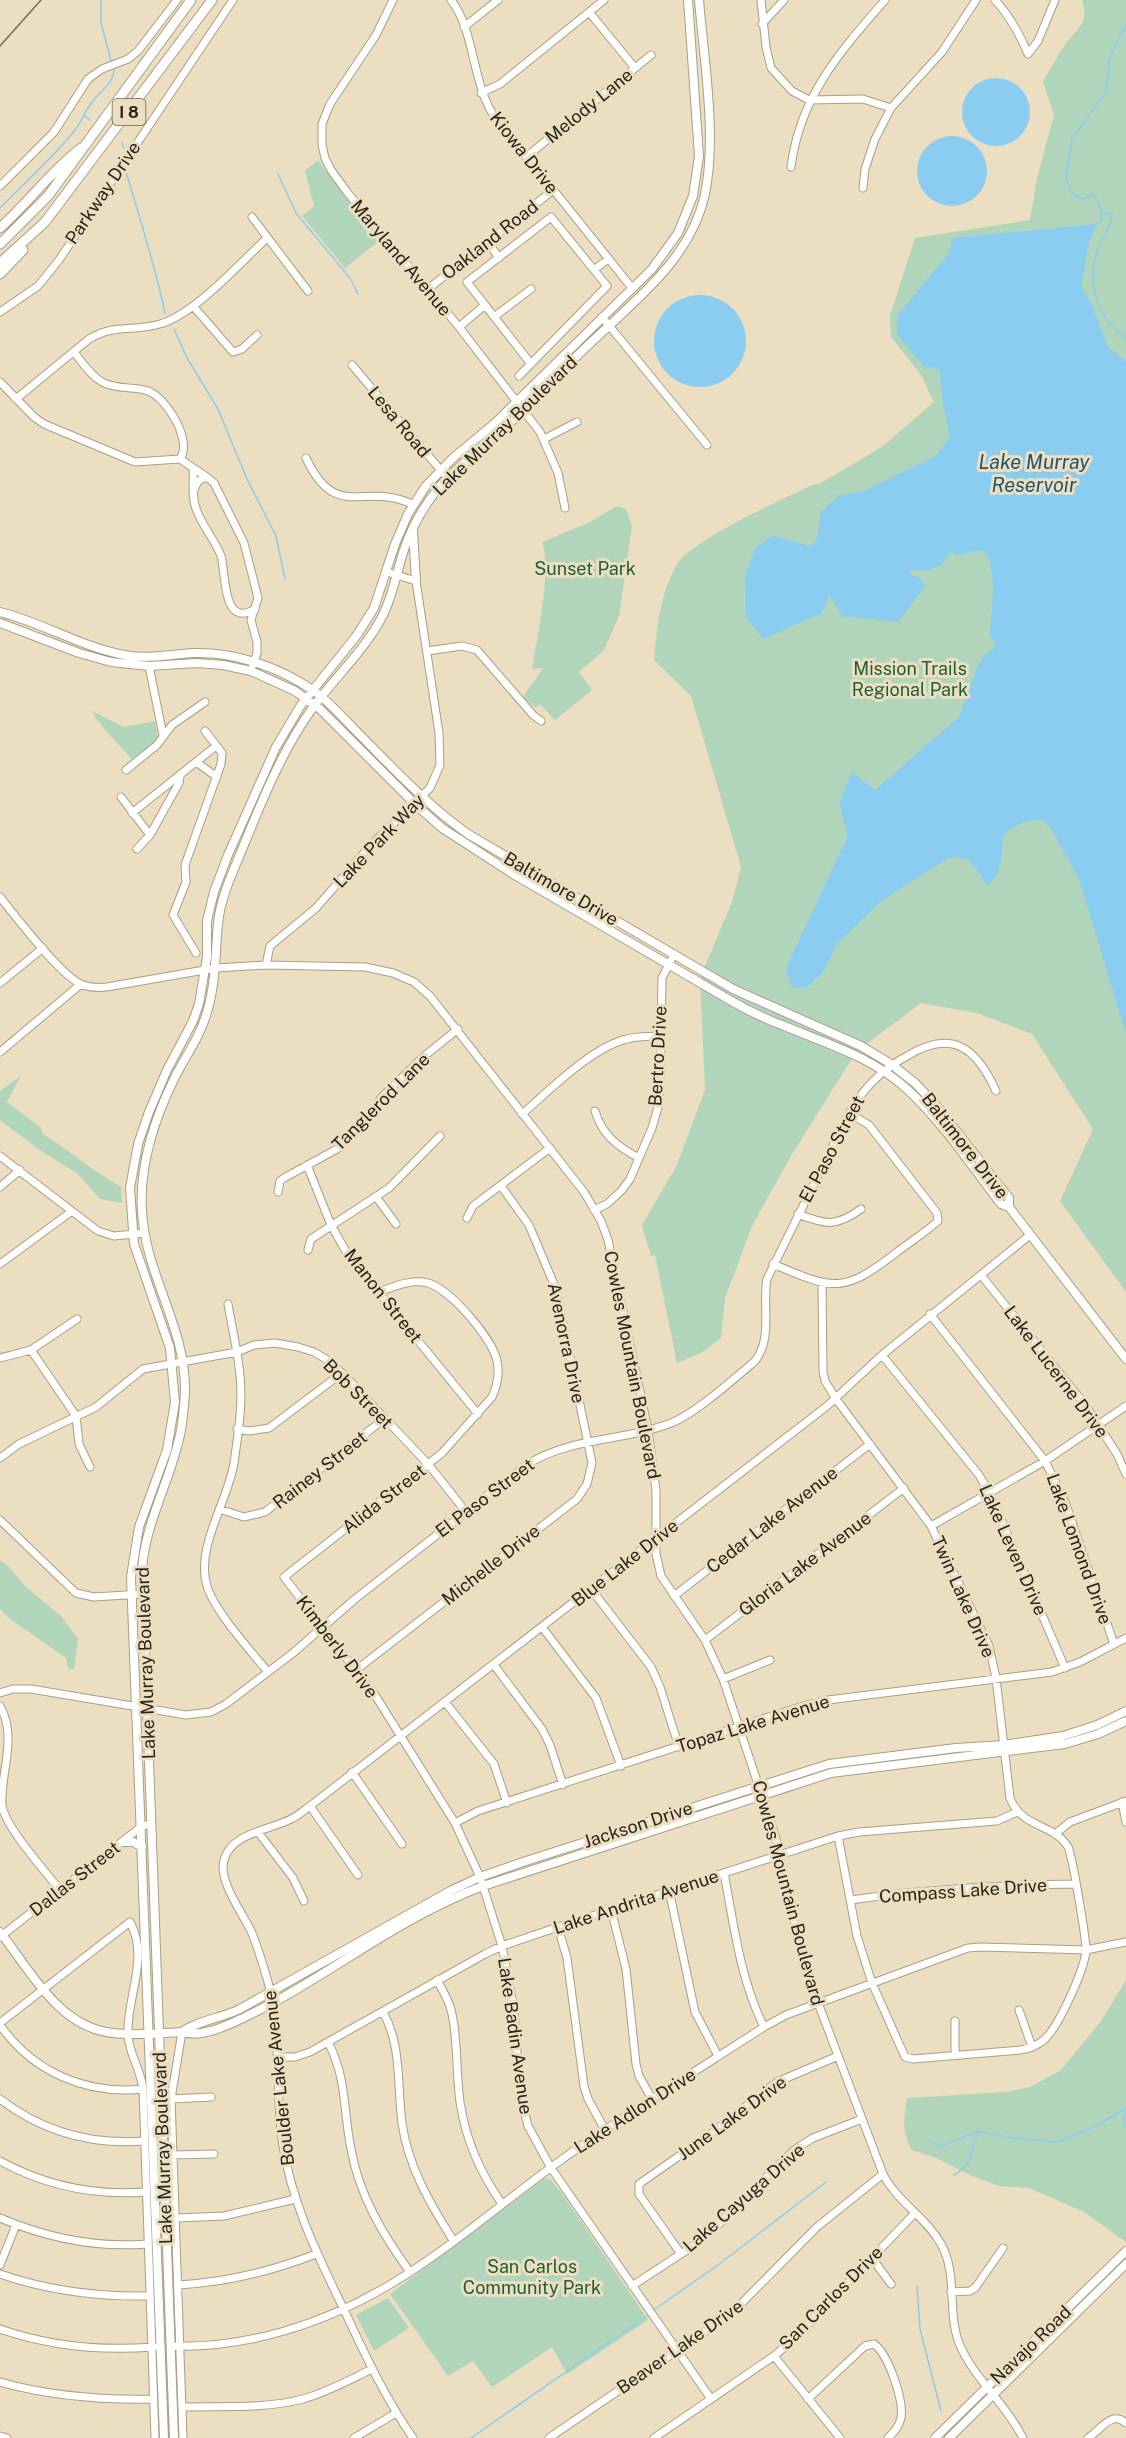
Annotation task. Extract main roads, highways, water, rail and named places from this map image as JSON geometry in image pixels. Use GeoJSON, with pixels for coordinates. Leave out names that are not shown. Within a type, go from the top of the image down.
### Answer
{"type":"FeatureCollection","features":[{"type":"Feature","properties":{"kind":"highway","name":"I 8"},"geometry":{"type":"LineString","coordinates":[[0,244],[35,212],[191,0]]}},
{"type":"Feature","properties":{"kind":"highway","name":"I 8"},"geometry":{"type":"LineString","coordinates":[[0,263],[45,222],[212,0]]}},
{"type":"Feature","properties":{"kind":"highway"},"geometry":{"type":"LineString","coordinates":[[0,228],[67,158],[90,140]]}},
{"type":"Feature","properties":{"kind":"highway"},"geometry":{"type":"LineString","coordinates":[[0,274],[10,266],[45,222]]}},
{"type":"Feature","properties":{"kind":"main road","name":"Lake Murray Boulevard"},"geometry":{"type":"LineString","coordinates":[[174,2438],[171,2361],[175,2346],[159,2033],[142,1570],[145,1542],[152,1514],[168,1476],[181,1431],[184,1392],[181,1347],[153,1269],[144,1233],[141,1201],[142,1179],[149,1146],[166,1098],[203,1025],[209,1006],[210,970],[207,921],[214,892],[276,747],[312,690],[366,623],[374,608],[395,544],[414,505],[440,471],[518,401],[652,269],[683,224],[693,196],[699,156],[688,0]]}},
{"type":"Feature","properties":{"kind":"main road","name":"Lake Murray Boulevard"},"geometry":{"type":"LineString","coordinates":[[164,2438],[156,2347],[160,2331],[132,1570],[139,1527],[167,1450],[175,1402],[170,1348],[143,1274],[133,1234],[130,1188],[142,1132],[156,1093],[193,1021],[210,970],[225,895],[273,779],[288,748],[315,705],[384,613],[413,530],[428,502],[447,478],[524,410],[670,264],[688,239],[704,198],[710,157],[699,0]]}},
{"type":"Feature","properties":{"kind":"main road"},"geometry":{"type":"LineString","coordinates":[[413,530],[416,582]]}},
{"type":"Feature","properties":{"kind":"main road","name":"Baltimore Drive"},"geometry":{"type":"LineString","coordinates":[[0,612],[24,619],[76,641],[130,656],[148,657],[195,653],[254,661],[312,690],[422,797],[468,834],[734,989],[861,1046],[891,1064],[915,1083],[936,1105],[1009,1198],[1009,1207],[1001,1204],[929,1112],[908,1090],[883,1071],[857,1056],[758,1015],[464,843],[415,804],[315,705],[306,699],[269,678],[251,671],[196,663],[149,666],[111,662],[79,653],[21,629],[0,623]]}},
{"type":"Feature","properties":{"kind":"main road"},"geometry":{"type":"LineString","coordinates":[[214,892],[225,895]]}},
{"type":"Feature","properties":{"kind":"main road"},"geometry":{"type":"LineString","coordinates":[[132,1178],[142,1179]]}},
{"type":"Feature","properties":{"kind":"main road"},"geometry":{"type":"LineString","coordinates":[[1009,1207],[1126,1359]]}},
{"type":"Feature","properties":{"kind":"main road","name":"Jackson Drive"},"geometry":{"type":"LineString","coordinates":[[1004,1749],[1063,1736],[1097,1725],[1126,1711]]}},
{"type":"Feature","properties":{"kind":"main road","name":"Jackson Drive"},"geometry":{"type":"LineString","coordinates":[[1,1935],[62,2010],[81,2023],[102,2031],[128,2034],[182,2032],[190,2035],[244,2018],[271,1998],[481,1882],[760,1790],[848,1770],[1004,1749],[1065,1744],[1098,1734],[1126,1721]]}},
{"type":"Feature","properties":{"kind":"main road"},"geometry":{"type":"LineString","coordinates":[[123,1842],[133,1842],[142,1847]]}},
{"type":"Feature","properties":{"kind":"main road","name":"Navajo Road"},"geometry":{"type":"LineString","coordinates":[[935,2438],[1126,2251]]}},
{"type":"Feature","properties":{"kind":"main road","name":"Navajo Road"},"geometry":{"type":"LineString","coordinates":[[949,2438],[1126,2264]]}},
{"type":"Feature","properties":{"kind":"main road"},"geometry":{"type":"LineString","coordinates":[[160,2331],[175,2346]]}},
{"type":"Feature","properties":{"kind":"main road"},"geometry":{"type":"LineString","coordinates":[[156,2347],[171,2361]]}},
{"type":"Feature","properties":{"kind":"water"},"geometry":{"type":"Polygon","coordinates":[[[996,78],[1009,81],[1020,88],[1027,99],[1030,112],[1027,125],[1020,136],[1009,143],[996,146],[983,143],[972,136],[965,125],[962,112],[965,99],[972,88],[983,81],[996,78]]]}},
{"type":"Feature","properties":{"kind":"water"},"geometry":{"type":"Polygon","coordinates":[[[952,136],[965,139],[977,146],[984,158],[987,171],[984,184],[977,196],[965,203],[952,206],[939,203],[927,196],[920,184],[917,171],[920,158],[927,146],[939,139],[952,136]]]}},
{"type":"Feature","properties":{"kind":"water","name":"Lake Murray Reservoir"},"geometry":{"type":"Polygon","coordinates":[[[1097,224],[1089,243],[1081,286],[1093,308],[1108,347],[1126,361],[1126,1034],[1079,879],[1051,829],[1043,820],[1021,823],[1003,836],[999,869],[988,885],[969,860],[950,857],[881,901],[836,945],[823,972],[806,988],[792,988],[786,968],[848,836],[839,803],[852,772],[875,790],[959,717],[977,668],[984,656],[995,647],[990,633],[992,573],[987,556],[982,550],[958,555],[952,553],[947,555],[938,567],[928,570],[911,570],[909,573],[919,577],[925,586],[898,622],[842,616],[829,595],[822,613],[763,639],[746,617],[745,576],[756,547],[773,536],[811,546],[817,539],[821,512],[839,495],[863,492],[936,456],[950,437],[942,398],[940,370],[923,366],[897,334],[897,316],[949,253],[953,238],[1097,224]]]}},
{"type":"Feature","properties":{"kind":"water"},"geometry":{"type":"Polygon","coordinates":[[[700,295],[718,298],[733,308],[743,323],[746,341],[743,359],[733,374],[718,384],[700,387],[682,384],[667,374],[657,359],[654,341],[657,323],[667,308],[682,298],[700,295]]]}},
{"type":"Feature","properties":{"kind":"waterway"},"geometry":{"type":"LineString","coordinates":[[101,0],[101,23],[111,61]]}},
{"type":"Feature","properties":{"kind":"waterway"},"geometry":{"type":"LineString","coordinates":[[1097,224],[1102,220],[1099,203],[1092,194],[1083,199],[1072,193],[1066,178],[1072,139],[1106,92],[1110,57],[1126,24]]}},
{"type":"Feature","properties":{"kind":"waterway"},"geometry":{"type":"LineString","coordinates":[[0,208],[75,130],[92,102],[110,82],[114,68]]}},
{"type":"Feature","properties":{"kind":"waterway"},"geometry":{"type":"LineString","coordinates":[[84,115],[90,120]]}},
{"type":"Feature","properties":{"kind":"waterway"},"geometry":{"type":"LineString","coordinates":[[122,143],[124,148]]}},
{"type":"Feature","properties":{"kind":"waterway"},"geometry":{"type":"LineString","coordinates":[[126,172],[165,313]]}},
{"type":"Feature","properties":{"kind":"waterway"},"geometry":{"type":"LineString","coordinates":[[278,174],[296,213],[350,278],[358,294]]}},
{"type":"Feature","properties":{"kind":"waterway"},"geometry":{"type":"LineString","coordinates":[[1102,213],[1112,215],[1093,267],[1094,290],[1102,313],[1126,338]]}},
{"type":"Feature","properties":{"kind":"waterway"},"geometry":{"type":"LineString","coordinates":[[174,329],[187,358],[218,409],[247,479],[276,536],[285,579]]}},
{"type":"Feature","properties":{"kind":"waterway"},"geometry":{"type":"LineString","coordinates":[[930,2142],[942,2146],[978,2131],[1012,2138],[1058,2142],[1098,2125],[1126,2108]]}},
{"type":"Feature","properties":{"kind":"waterway"},"geometry":{"type":"LineString","coordinates":[[1126,2110],[1123,2120],[1126,2127]]}},
{"type":"Feature","properties":{"kind":"waterway"},"geometry":{"type":"LineString","coordinates":[[954,2175],[969,2160],[978,2132]]}},
{"type":"Feature","properties":{"kind":"waterway"},"geometry":{"type":"LineString","coordinates":[[655,2309],[718,2265],[826,2182]]}},
{"type":"Feature","properties":{"kind":"waterway"},"geometry":{"type":"LineString","coordinates":[[917,2286],[920,2329],[941,2411]]}},
{"type":"Feature","properties":{"kind":"waterway"},"geometry":{"type":"LineString","coordinates":[[471,2438],[648,2315]]}},
{"type":"Feature","properties":{"kind":"tram line"},"geometry":{"type":"LineString","coordinates":[[0,46],[41,0]]}},
{"type":"Feature","properties":{"kind":"park label","name":"Sunset Park"},"geometry":{"type":"Point","coordinates":[585,569]}},
{"type":"Feature","properties":{"kind":"park label","name":"Mission Trails Regional Park"},"geometry":{"type":"Point","coordinates":[910,679]}},
{"type":"Feature","properties":{"kind":"park label","name":"San Carlos Community Park"},"geometry":{"type":"Point","coordinates":[532,2277]}}]}
